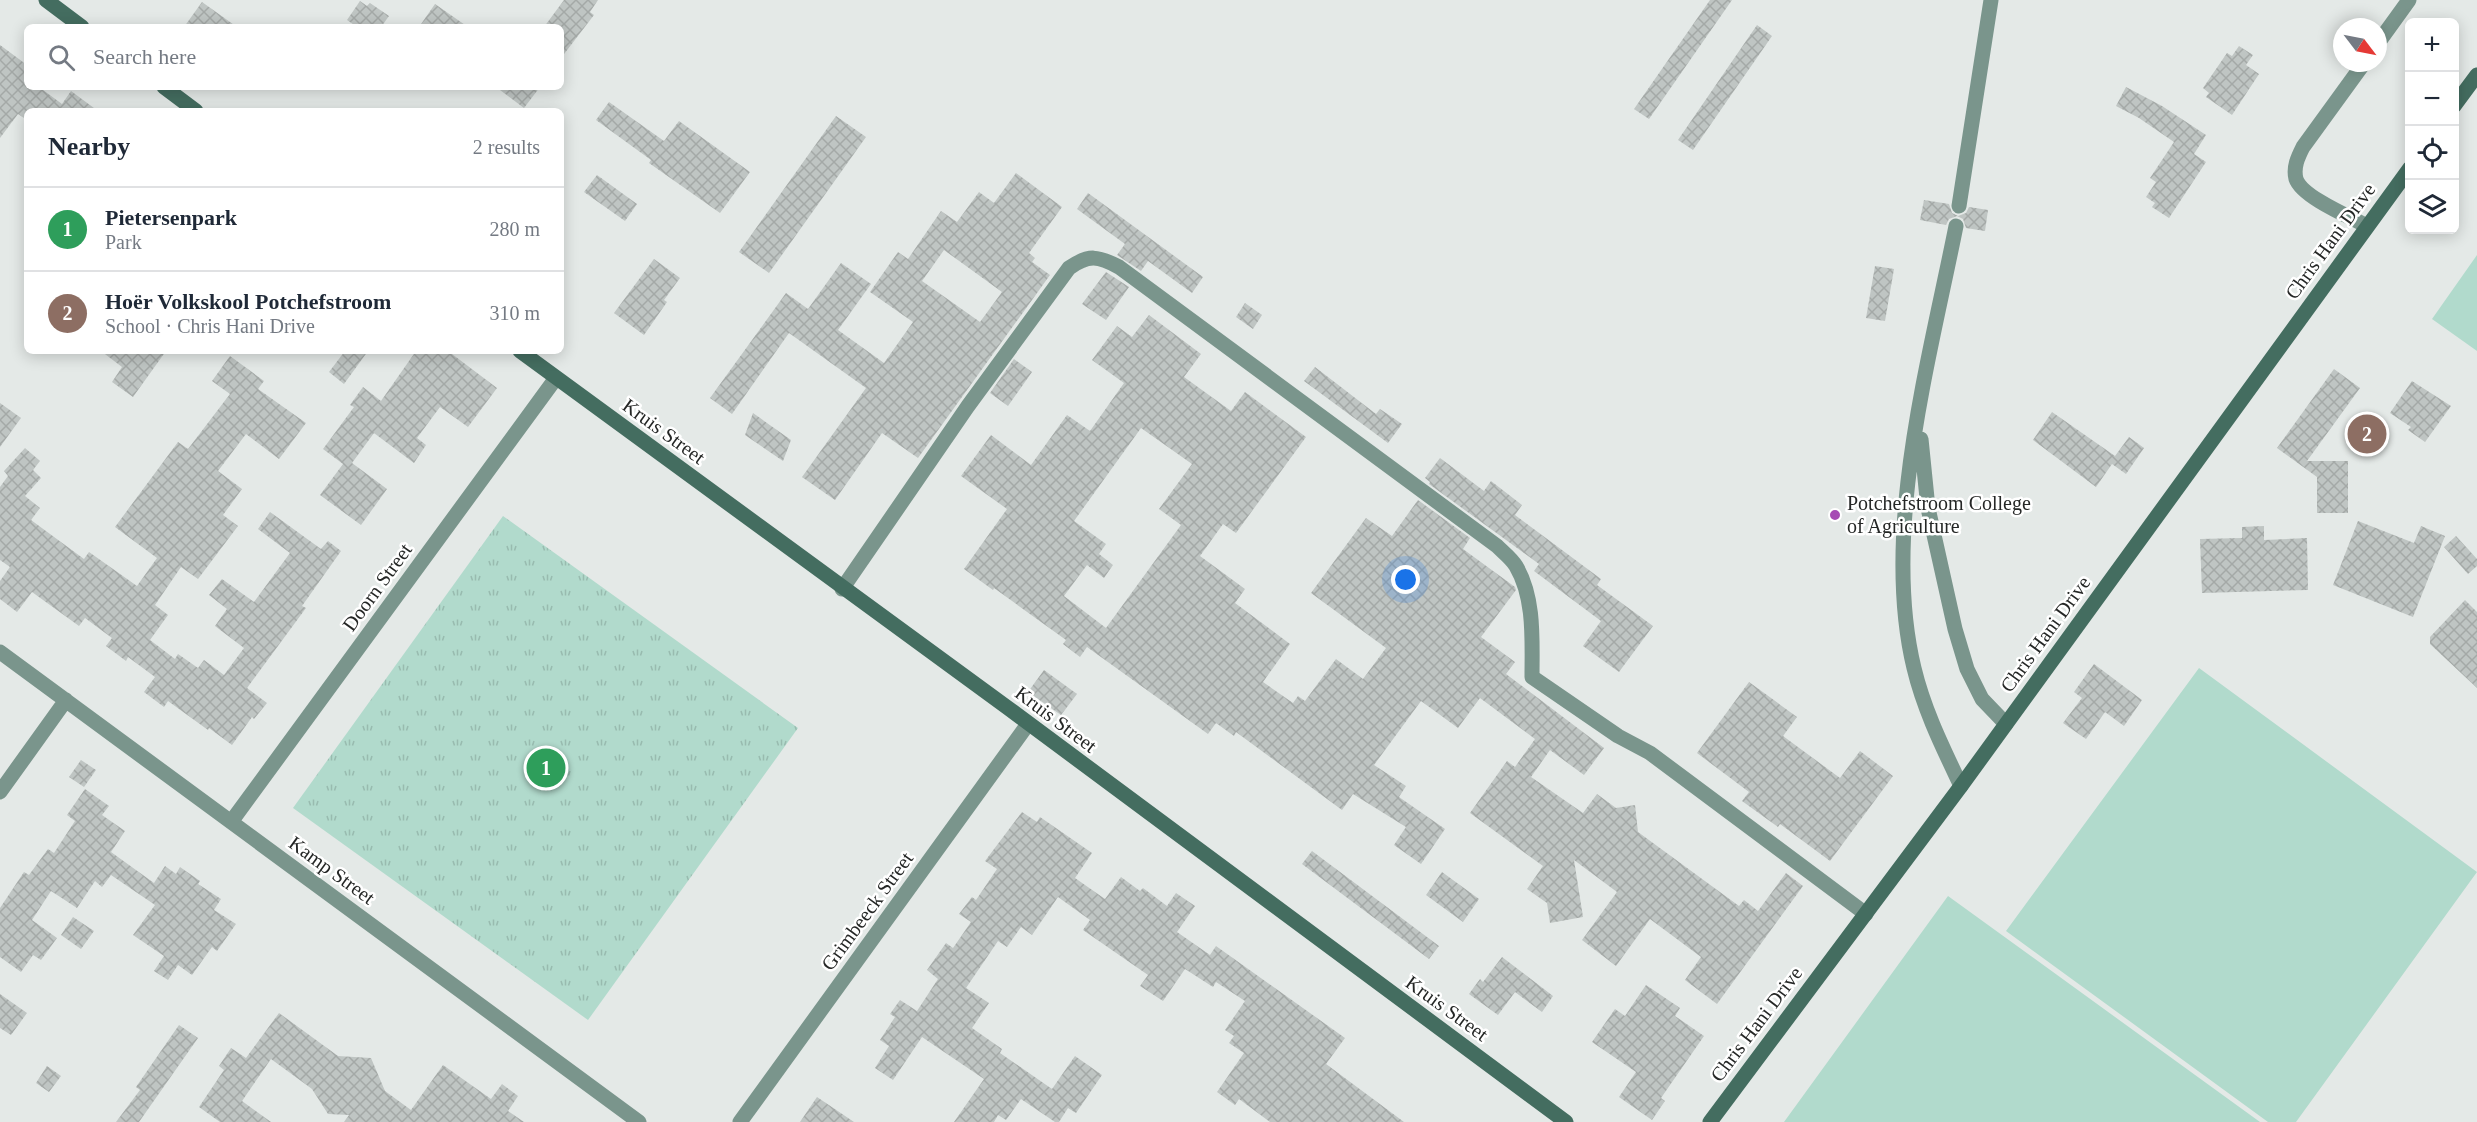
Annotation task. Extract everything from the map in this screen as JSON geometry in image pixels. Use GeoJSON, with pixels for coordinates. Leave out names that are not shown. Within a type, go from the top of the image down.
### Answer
{"type":"FeatureCollection","features":[{"type":"Feature","properties":{"kind":"street"},"geometry":{"type":"LineString","coordinates":[[46,0],[78,24]]}},
{"type":"Feature","properties":{"kind":"street"},"geometry":{"type":"LineString","coordinates":[[1959,206],[1991,0]]}},
{"type":"Feature","properties":{"kind":"street"},"geometry":{"type":"LineString","coordinates":[[2387,31],[2409,0]]}},
{"type":"Feature","properties":{"kind":"street"},"geometry":{"type":"LineString","coordinates":[[2357,72],[2303,147],[2296,160],[2295,170],[2297,182],[2311,195],[2367,226]]}},
{"type":"Feature","properties":{"kind":"street"},"geometry":{"type":"LineString","coordinates":[[2459,99],[2477,75]]}},
{"type":"Feature","properties":{"kind":"street"},"geometry":{"type":"LineString","coordinates":[[168,90],[192,108]]}},
{"type":"Feature","properties":{"kind":"street","name":"Chris Hani Drive"},"geometry":{"type":"LineString","coordinates":[[1710,1122],[1961,786],[2405,174]]}},
{"type":"Feature","properties":{"kind":"street"},"geometry":{"type":"LineString","coordinates":[[1956,226],[1918,415],[1902,545],[1902,587],[1917,678],[1927,710],[1961,786]]}},
{"type":"Feature","properties":{"kind":"street"},"geometry":{"type":"LineString","coordinates":[[842,589],[968,406],[1069,268],[1083,258],[1102,258],[1119,267],[1497,546],[1516,565],[1527,594],[1532,627],[1532,677],[1618,736],[1650,753],[1866,914]]}},
{"type":"Feature","properties":{"kind":"street","name":"Kruis Street"},"geometry":{"type":"LineString","coordinates":[[524,354],[1566,1122]]}},
{"type":"Feature","properties":{"kind":"street","name":"Doorn Street"},"geometry":{"type":"LineString","coordinates":[[231,822],[556,378]]}},
{"type":"Feature","properties":{"kind":"street"},"geometry":{"type":"LineString","coordinates":[[1918,415],[1928,508],[1955,629],[1967,669],[1982,699],[2006,724]]}},
{"type":"Feature","properties":{"kind":"street","name":"Kamp Street"},"geometry":{"type":"LineString","coordinates":[[0,652],[639,1122]]}},
{"type":"Feature","properties":{"kind":"street"},"geometry":{"type":"LineString","coordinates":[[0,792],[66,700]]}},
{"type":"Feature","properties":{"kind":"street","name":"Grimbeeck Street"},"geometry":{"type":"LineString","coordinates":[[740,1122],[1028,724]]}},
{"type":"Feature","properties":{"kind":"green space"},"geometry":{"type":"Polygon","coordinates":[[[2477,255],[2477,351],[2432,319],[2477,255]]]}},
{"type":"Feature","properties":{"kind":"green space"},"geometry":{"type":"Polygon","coordinates":[[[503,516],[798,728],[588,1020],[293,808],[503,516]]]}},
{"type":"Feature","properties":{"kind":"green space"},"geometry":{"type":"Polygon","coordinates":[[[2199,668],[2477,872],[2296,1122],[2268,1122],[2006,931],[2199,668]]]}},
{"type":"Feature","properties":{"kind":"green space"},"geometry":{"type":"Polygon","coordinates":[[[1948,896],[2260,1122],[1784,1122],[1948,896]]]}},
{"type":"Feature","properties":{"kind":"building"},"geometry":{"type":"Polygon","coordinates":[[[564,0],[598,0],[590,12],[594,15],[564,54],[564,24],[546,24],[564,0]]]}},
{"type":"Feature","properties":{"kind":"building"},"geometry":{"type":"Polygon","coordinates":[[[1710,0],[1732,0],[1649,119],[1634,109],[1710,0]]]}},
{"type":"Feature","properties":{"kind":"building"},"geometry":{"type":"Polygon","coordinates":[[[360,1],[367,6],[370,3],[389,16],[383,24],[353,24],[347,20],[360,1]]]}},
{"type":"Feature","properties":{"kind":"building"},"geometry":{"type":"Polygon","coordinates":[[[202,2],[233,24],[186,24],[202,2]]]}},
{"type":"Feature","properties":{"kind":"building"},"geometry":{"type":"Polygon","coordinates":[[[435,4],[464,24],[421,24],[435,4]]]}},
{"type":"Feature","properties":{"kind":"building"},"geometry":{"type":"Polygon","coordinates":[[[1757,25],[1772,36],[1693,150],[1678,140],[1757,25]]]}},
{"type":"Feature","properties":{"kind":"building"},"geometry":{"type":"Polygon","coordinates":[[[0,45],[24,63],[24,90],[43,90],[62,104],[71,91],[94,108],[24,108],[24,118],[18,114],[0,138],[0,45]]]}},
{"type":"Feature","properties":{"kind":"building"},"geometry":{"type":"Polygon","coordinates":[[[2239,46],[2253,55],[2246,65],[2259,74],[2232,115],[2206,97],[2209,93],[2203,88],[2227,53],[2232,56],[2239,46]]]}},
{"type":"Feature","properties":{"kind":"building"},"geometry":{"type":"Polygon","coordinates":[[[2126,87],[2162,106],[2206,135],[2194,154],[2206,162],[2169,218],[2152,207],[2155,203],[2146,197],[2156,182],[2150,178],[2174,142],[2139,118],[2116,106],[2126,87]]]}},
{"type":"Feature","properties":{"kind":"building"},"geometry":{"type":"Polygon","coordinates":[[[500,90],[538,90],[524,108],[500,90]]]}},
{"type":"Feature","properties":{"kind":"building"},"geometry":{"type":"Polygon","coordinates":[[[609,102],[664,141],[679,121],[750,172],[720,213],[649,163],[651,160],[596,120],[609,102]]]}},
{"type":"Feature","properties":{"kind":"building"},"geometry":{"type":"Polygon","coordinates":[[[836,116],[866,137],[769,273],[739,252],[836,116]]]}},
{"type":"Feature","properties":{"kind":"building"},"geometry":{"type":"Polygon","coordinates":[[[1016,173],[1062,207],[1029,253],[1035,258],[1032,262],[1050,275],[918,458],[882,433],[835,500],[802,477],[866,388],[789,333],[732,414],[710,398],[786,293],[808,309],[841,263],[871,284],[838,330],[884,363],[913,322],[870,292],[898,252],[908,259],[941,211],[957,222],[979,192],[994,203],[1016,173]],[[944,250],[922,281],[980,322],[1002,292],[944,250]]]}},
{"type":"Feature","properties":{"kind":"building"},"geometry":{"type":"Polygon","coordinates":[[[597,175],[637,204],[625,221],[584,192],[597,175]]]}},
{"type":"Feature","properties":{"kind":"building"},"geometry":{"type":"Polygon","coordinates":[[[1088,193],[1203,277],[1192,293],[1148,261],[1141,271],[1117,255],[1125,244],[1077,209],[1088,193]]]}},
{"type":"Feature","properties":{"kind":"building"},"geometry":{"type":"Polygon","coordinates":[[[1924,200],[1949,204],[1952,213],[1958,216],[1966,213],[1969,207],[1988,210],[1985,231],[1966,228],[1963,219],[1957,216],[1949,219],[1946,225],[1920,220],[1924,200]]]}},
{"type":"Feature","properties":{"kind":"building"},"geometry":{"type":"Polygon","coordinates":[[[654,259],[680,278],[664,300],[667,302],[644,335],[614,313],[654,259]]]}},
{"type":"Feature","properties":{"kind":"building"},"geometry":{"type":"Polygon","coordinates":[[[1875,266],[1894,269],[1885,321],[1866,318],[1875,266]]]}},
{"type":"Feature","properties":{"kind":"building"},"geometry":{"type":"Polygon","coordinates":[[[1106,272],[1129,287],[1106,320],[1082,304],[1106,272]]]}},
{"type":"Feature","properties":{"kind":"building"},"geometry":{"type":"Polygon","coordinates":[[[1245,303],[1262,315],[1253,329],[1236,317],[1245,303]]]}},
{"type":"Feature","properties":{"kind":"building"},"geometry":{"type":"Polygon","coordinates":[[[1149,315],[1201,354],[1184,377],[1231,411],[1245,392],[1306,437],[1236,533],[1223,524],[1200,556],[1245,589],[1235,603],[1290,644],[1263,682],[1293,703],[1298,696],[1305,701],[1336,659],[1363,679],[1386,648],[1311,593],[1366,518],[1392,536],[1418,500],[1470,538],[1463,549],[1515,587],[1516,590],[1481,637],[1515,662],[1506,674],[1604,748],[1584,775],[1550,750],[1531,777],[1583,813],[1597,794],[1616,808],[1635,805],[1638,832],[1739,906],[1744,900],[1758,911],[1786,873],[1803,886],[1717,1004],[1685,980],[1701,957],[1650,919],[1616,966],[1582,940],[1617,892],[1574,860],[1583,917],[1550,923],[1547,903],[1527,889],[1543,866],[1470,813],[1507,761],[1515,767],[1535,739],[1480,698],[1458,728],[1421,701],[1374,765],[1406,786],[1399,797],[1445,829],[1421,864],[1394,845],[1406,827],[1353,794],[1342,810],[1236,732],[1234,736],[1216,723],[1208,734],[1087,647],[1080,657],[1063,644],[1066,640],[964,569],[1007,509],[961,476],[991,435],[1031,465],[1067,415],[1090,431],[1124,383],[1092,360],[1117,326],[1132,337],[1149,315]],[[1141,428],[1074,521],[1106,544],[1099,554],[1113,565],[1104,578],[1087,565],[1064,596],[1106,628],[1181,525],[1159,509],[1192,464],[1141,428]]]}},
{"type":"Feature","properties":{"kind":"building"},"geometry":{"type":"Polygon","coordinates":[[[105,354],[164,354],[133,397],[112,382],[122,367],[105,354]]]}},
{"type":"Feature","properties":{"kind":"building"},"geometry":{"type":"Polygon","coordinates":[[[343,354],[366,354],[344,384],[329,372],[343,354]]]}},
{"type":"Feature","properties":{"kind":"building"},"geometry":{"type":"Polygon","coordinates":[[[414,354],[452,354],[497,388],[468,427],[440,407],[417,438],[426,445],[414,463],[374,433],[352,463],[387,489],[361,525],[320,495],[343,464],[323,449],[354,407],[350,405],[363,387],[381,401],[414,354]]]}},
{"type":"Feature","properties":{"kind":"building"},"geometry":{"type":"Polygon","coordinates":[[[230,356],[264,381],[258,389],[306,423],[279,459],[246,434],[218,471],[242,489],[223,515],[238,526],[198,579],[181,567],[155,605],[168,615],[150,640],[175,659],[178,654],[198,668],[204,660],[224,675],[244,648],[215,626],[227,609],[209,595],[222,579],[254,602],[290,553],[258,529],[270,512],[321,549],[328,541],[341,551],[302,606],[306,608],[247,688],[267,703],[254,719],[252,717],[232,745],[168,701],[164,707],[144,692],[155,677],[128,657],[126,661],[106,646],[112,638],[85,618],[79,626],[32,592],[17,612],[0,599],[0,581],[10,567],[0,560],[0,487],[8,476],[4,471],[25,448],[40,461],[33,470],[41,478],[25,496],[40,508],[31,520],[84,559],[89,552],[137,586],[157,558],[115,527],[178,442],[188,449],[230,394],[212,381],[230,356]]]}},
{"type":"Feature","properties":{"kind":"building"},"geometry":{"type":"Polygon","coordinates":[[[1014,359],[1032,372],[1008,406],[990,393],[1014,359]]]}},
{"type":"Feature","properties":{"kind":"building"},"geometry":{"type":"Polygon","coordinates":[[[1315,367],[1376,414],[1380,409],[1402,424],[1388,443],[1304,381],[1315,367]]]}},
{"type":"Feature","properties":{"kind":"building"},"geometry":{"type":"Polygon","coordinates":[[[2334,369],[2360,388],[2307,461],[2348,461],[2348,513],[2317,513],[2317,477],[2277,448],[2334,369]]]}},
{"type":"Feature","properties":{"kind":"building"},"geometry":{"type":"Polygon","coordinates":[[[2412,381],[2451,406],[2425,442],[2408,430],[2411,427],[2390,413],[2412,381]]]}},
{"type":"Feature","properties":{"kind":"building"},"geometry":{"type":"Polygon","coordinates":[[[0,403],[21,418],[0,447],[0,403]]]}},
{"type":"Feature","properties":{"kind":"building"},"geometry":{"type":"Polygon","coordinates":[[[2052,412],[2115,456],[2129,437],[2144,448],[2126,474],[2112,464],[2096,487],[2033,440],[2052,412]]]}},
{"type":"Feature","properties":{"kind":"building"},"geometry":{"type":"Polygon","coordinates":[[[753,413],[791,440],[783,461],[745,435],[753,413]]]}},
{"type":"Feature","properties":{"kind":"building"},"geometry":{"type":"Polygon","coordinates":[[[1440,458],[1484,491],[1491,481],[1522,505],[1515,515],[1601,579],[1597,585],[1653,626],[1619,672],[1583,646],[1601,621],[1534,571],[1539,564],[1429,484],[1430,482],[1425,478],[1440,458]]]}},
{"type":"Feature","properties":{"kind":"building"},"geometry":{"type":"Polygon","coordinates":[[[2358,521],[2414,543],[2421,526],[2445,536],[2413,617],[2333,585],[2358,521]]]}},
{"type":"Feature","properties":{"kind":"building"},"geometry":{"type":"Polygon","coordinates":[[[2264,526],[2264,540],[2307,538],[2308,590],[2202,593],[2200,539],[2242,538],[2242,527],[2264,526]]]}},
{"type":"Feature","properties":{"kind":"building"},"geometry":{"type":"Polygon","coordinates":[[[2456,536],[2477,559],[2477,566],[2468,574],[2444,547],[2456,536]]]}},
{"type":"Feature","properties":{"kind":"building"},"geometry":{"type":"Polygon","coordinates":[[[2465,600],[2477,612],[2477,688],[2430,644],[2430,637],[2465,600]]]}},
{"type":"Feature","properties":{"kind":"building"},"geometry":{"type":"Polygon","coordinates":[[[2094,664],[2142,700],[2124,726],[2105,712],[2086,739],[2063,723],[2082,698],[2074,692],[2094,664]]]}},
{"type":"Feature","properties":{"kind":"building"},"geometry":{"type":"Polygon","coordinates":[[[1044,670],[1077,694],[1061,715],[1028,692],[1044,670]]]}},
{"type":"Feature","properties":{"kind":"building"},"geometry":{"type":"Polygon","coordinates":[[[1749,682],[1797,717],[1783,736],[1840,778],[1860,751],[1893,776],[1830,861],[1780,824],[1778,827],[1742,801],[1749,792],[1697,753],[1749,682]]]}},
{"type":"Feature","properties":{"kind":"building"},"geometry":{"type":"Polygon","coordinates":[[[81,760],[96,770],[84,787],[69,777],[81,760]]]}},
{"type":"Feature","properties":{"kind":"building"},"geometry":{"type":"Polygon","coordinates":[[[85,789],[109,806],[102,815],[125,831],[111,852],[154,883],[165,866],[176,874],[180,867],[200,881],[198,884],[221,899],[214,910],[236,924],[217,951],[212,947],[192,975],[178,965],[168,980],[154,971],[164,956],[133,935],[155,905],[111,875],[102,887],[95,881],[77,908],[51,891],[32,920],[57,938],[41,960],[33,955],[21,972],[0,957],[0,908],[24,872],[29,875],[48,849],[54,853],[75,821],[67,815],[85,789]]]}},
{"type":"Feature","properties":{"kind":"building"},"geometry":{"type":"Polygon","coordinates":[[[1022,812],[1037,822],[1040,817],[1092,853],[1075,878],[1105,899],[1121,877],[1140,891],[1143,888],[1167,906],[1176,893],[1195,906],[1177,932],[1210,955],[1216,946],[1345,1038],[1326,1064],[1404,1122],[1270,1122],[1239,1099],[1235,1105],[1217,1092],[1244,1053],[1229,1043],[1234,1036],[1225,1030],[1245,1001],[1216,982],[1213,987],[1185,969],[1163,1001],[1140,986],[1148,975],[1083,930],[1090,920],[1058,897],[1032,935],[1021,927],[1007,947],[998,941],[966,988],[989,1003],[972,1028],[1002,1049],[1000,1053],[1052,1089],[1075,1056],[1102,1075],[1076,1113],[1068,1108],[1059,1122],[1055,1122],[1021,1099],[1006,1120],[998,1115],[994,1122],[954,1122],[984,1079],[922,1037],[893,1080],[875,1068],[889,1046],[880,1040],[895,1017],[890,1014],[900,1000],[917,1011],[938,979],[927,970],[946,943],[953,948],[971,922],[959,914],[972,897],[976,900],[997,869],[985,861],[1022,812]]]}},
{"type":"Feature","properties":{"kind":"building"},"geometry":{"type":"Polygon","coordinates":[[[1312,851],[1439,946],[1429,959],[1302,864],[1312,851]]]}},
{"type":"Feature","properties":{"kind":"building"},"geometry":{"type":"Polygon","coordinates":[[[1442,872],[1479,899],[1463,922],[1426,895],[1442,872]]]}},
{"type":"Feature","properties":{"kind":"building"},"geometry":{"type":"Polygon","coordinates":[[[73,917],[94,931],[81,949],[61,935],[73,917]]]}},
{"type":"Feature","properties":{"kind":"building"},"geometry":{"type":"Polygon","coordinates":[[[1502,957],[1553,996],[1542,1012],[1515,992],[1498,1015],[1469,994],[1480,979],[1483,982],[1502,957]]]}},
{"type":"Feature","properties":{"kind":"building"},"geometry":{"type":"Polygon","coordinates":[[[1646,985],[1680,1008],[1675,1016],[1704,1036],[1661,1098],[1665,1101],[1652,1120],[1619,1097],[1636,1072],[1592,1042],[1615,1009],[1625,1016],[1646,985]]]}},
{"type":"Feature","properties":{"kind":"building"},"geometry":{"type":"Polygon","coordinates":[[[0,994],[27,1013],[11,1035],[0,1028],[0,994]]]}},
{"type":"Feature","properties":{"kind":"building"},"geometry":{"type":"Polygon","coordinates":[[[279,1013],[338,1056],[371,1058],[385,1091],[411,1110],[443,1065],[491,1099],[502,1084],[518,1096],[508,1111],[524,1122],[344,1122],[349,1115],[328,1114],[312,1089],[271,1059],[242,1101],[271,1122],[220,1122],[199,1107],[224,1070],[219,1066],[231,1048],[246,1058],[279,1013]]]}},
{"type":"Feature","properties":{"kind":"building"},"geometry":{"type":"Polygon","coordinates":[[[179,1025],[198,1038],[139,1122],[116,1122],[140,1090],[136,1087],[179,1025]]]}},
{"type":"Feature","properties":{"kind":"building"},"geometry":{"type":"Polygon","coordinates":[[[47,1066],[61,1076],[49,1092],[36,1083],[47,1066]]]}},
{"type":"Feature","properties":{"kind":"building"},"geometry":{"type":"Polygon","coordinates":[[[817,1097],[854,1122],[800,1122],[817,1097]]]}},
{"type":"Feature","properties":{"kind":"place","name":"Hoër Volkskool Potchefstroom"},"geometry":{"type":"Point","coordinates":[2367,434]}},
{"type":"Feature","properties":{"kind":"place","name":"Potchefstroom College of Agriculture"},"geometry":{"type":"Point","coordinates":[1835,515]}},
{"type":"Feature","properties":{"kind":"place","name":"Pietersenpark"},"geometry":{"type":"Point","coordinates":[546,768]}}]}
